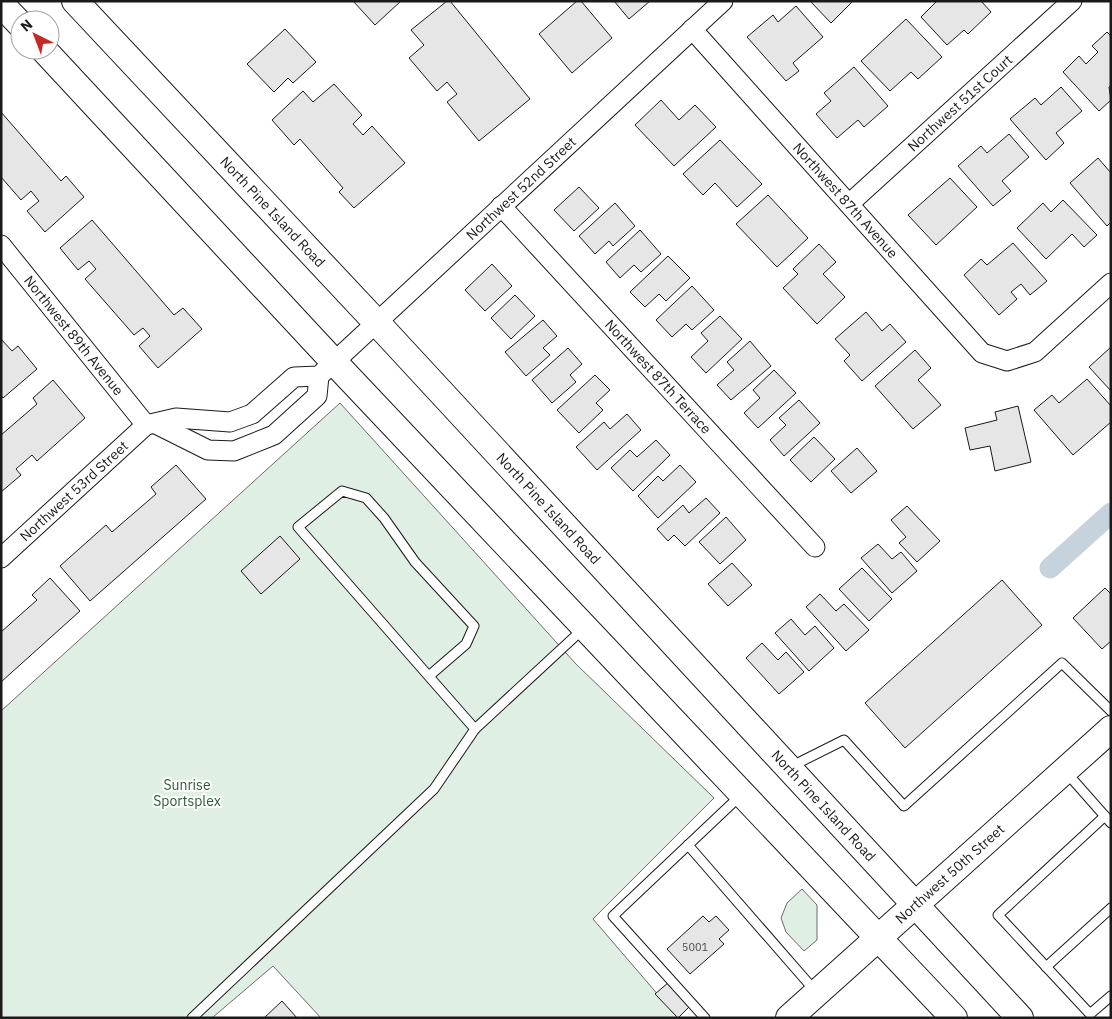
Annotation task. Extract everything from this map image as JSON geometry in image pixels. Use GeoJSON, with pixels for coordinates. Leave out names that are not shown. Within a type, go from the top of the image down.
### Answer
{"type":"FeatureCollection","features":[{"type":"Feature","properties":{"kind":"main road","name":"North Pine Island Road"},"geometry":{"type":"LineString","coordinates":[[75,1],[377,323],[1020,1018]]}},
{"type":"Feature","properties":{"kind":"main road"},"geometry":{"type":"LineString","coordinates":[[1,4],[10,13]]}},
{"type":"Feature","properties":{"kind":"main road"},"geometry":{"type":"LineString","coordinates":[[53,60],[326,369],[586,628],[954,1018]]}},
{"type":"Feature","properties":{"kind":"main road","name":"Northwest 50th Street"},"geometry":{"type":"LineString","coordinates":[[789,1018],[913,904],[1111,729]]}},
{"type":"Feature","properties":{"kind":"street","name":"Northwest 52nd Street"},"geometry":{"type":"LineString","coordinates":[[326,369],[723,1]]}},
{"type":"Feature","properties":{"kind":"street","name":"Northwest 51st Court"},"geometry":{"type":"LineString","coordinates":[[848,204],[1072,1]]}},
{"type":"Feature","properties":{"kind":"street","name":"Northwest 87th Avenue"},"geometry":{"type":"LineString","coordinates":[[692,29],[982,353],[1006,361],[1035,352],[1111,283]]}},
{"type":"Feature","properties":{"kind":"street","name":"Northwest 87th Terrace"},"geometry":{"type":"LineString","coordinates":[[501,206],[815,547]]}},
{"type":"Feature","properties":{"kind":"street","name":"Northwest 89th Avenue"},"geometry":{"type":"LineString","coordinates":[[1,245],[151,425]]}},
{"type":"Feature","properties":{"kind":"street"},"geometry":{"type":"LineString","coordinates":[[151,425],[208,450],[234,451],[274,435],[317,396],[326,369]]}},
{"type":"Feature","properties":{"kind":"street"},"geometry":{"type":"LineString","coordinates":[[151,425],[176,418],[230,422],[252,414],[294,377],[326,369]]}},
{"type":"Feature","properties":{"kind":"street","name":"Northwest 53rd Street"},"geometry":{"type":"LineString","coordinates":[[1,558],[151,425]]}},
{"type":"Feature","properties":{"kind":"lane"},"geometry":{"type":"LineString","coordinates":[[429,676],[466,644],[474,626],[415,562],[384,518],[366,498],[342,491],[298,527],[475,729]]}},
{"type":"Feature","properties":{"kind":"lane"},"geometry":{"type":"LineString","coordinates":[[192,1018],[434,789],[475,729],[586,628]]}},
{"type":"Feature","properties":{"kind":"lane"},"geometry":{"type":"LineString","coordinates":[[788,768],[844,740],[904,806],[1062,663],[1111,711]]}},
{"type":"Feature","properties":{"kind":"lane"},"geometry":{"type":"LineString","coordinates":[[1065,770],[1108,819],[998,915],[1088,1016],[1111,996]]}},
{"type":"Feature","properties":{"kind":"lane"},"geometry":{"type":"LineString","coordinates":[[705,1018],[613,916],[743,793]]}},
{"type":"Feature","properties":{"kind":"lane"},"geometry":{"type":"LineString","coordinates":[[688,845],[816,992]]}},
{"type":"Feature","properties":{"kind":"lane"},"geometry":{"type":"LineString","coordinates":[[1046,967],[1111,908]]}},
{"type":"Feature","properties":{"kind":"green space","name":"Sunrise Sportsplex"},"geometry":{"type":"Polygon","coordinates":[[[340,403],[575,663],[714,798],[593,919],[678,1018],[321,1018],[273,966],[212,1018],[1,1018],[1,711],[340,403]]]}},
{"type":"Feature","properties":{"kind":"green space"},"geometry":{"type":"Polygon","coordinates":[[[802,889],[817,905],[817,940],[804,951],[786,932],[781,918],[787,903],[802,889]]]}},
{"type":"Feature","properties":{"kind":"building"},"geometry":{"type":"Polygon","coordinates":[[[353,1],[401,1],[375,25],[353,1]]]}},
{"type":"Feature","properties":{"kind":"building"},"geometry":{"type":"Polygon","coordinates":[[[447,1],[450,1],[530,99],[479,141],[447,102],[457,94],[447,82],[437,91],[409,58],[424,45],[411,30],[447,1]]]}},
{"type":"Feature","properties":{"kind":"building"},"geometry":{"type":"Polygon","coordinates":[[[577,1],[581,1],[612,38],[572,73],[539,34],[577,1]]]}},
{"type":"Feature","properties":{"kind":"building"},"geometry":{"type":"Polygon","coordinates":[[[614,1],[650,1],[629,19],[614,1]]]}},
{"type":"Feature","properties":{"kind":"building"},"geometry":{"type":"Polygon","coordinates":[[[810,1],[853,1],[831,23],[810,1]]]}},
{"type":"Feature","properties":{"kind":"building"},"geometry":{"type":"Polygon","coordinates":[[[937,1],[981,1],[991,12],[968,34],[964,30],[947,45],[921,17],[937,1]]]}},
{"type":"Feature","properties":{"kind":"building"},"geometry":{"type":"Polygon","coordinates":[[[796,6],[823,37],[793,63],[799,71],[786,81],[747,37],[773,15],[778,22],[796,6]]]}},
{"type":"Feature","properties":{"kind":"building"},"geometry":{"type":"Polygon","coordinates":[[[906,19],[942,57],[918,79],[911,72],[890,91],[861,61],[906,19]]]}},
{"type":"Feature","properties":{"kind":"building"},"geometry":{"type":"Polygon","coordinates":[[[285,29],[316,62],[293,83],[288,78],[274,92],[247,64],[285,29]]]}},
{"type":"Feature","properties":{"kind":"building"},"geometry":{"type":"Polygon","coordinates":[[[1107,32],[1111,36],[1111,85],[1109,87],[1111,100],[1099,111],[1063,72],[1079,56],[1086,64],[1098,52],[1092,46],[1107,32]]]}},
{"type":"Feature","properties":{"kind":"building"},"geometry":{"type":"Polygon","coordinates":[[[854,67],[888,106],[864,127],[858,120],[837,138],[816,114],[831,101],[824,93],[854,67]]]}},
{"type":"Feature","properties":{"kind":"building"},"geometry":{"type":"Polygon","coordinates":[[[334,84],[362,115],[353,124],[363,135],[372,126],[405,163],[354,208],[339,192],[343,188],[300,139],[294,145],[272,120],[303,91],[313,102],[334,84]]]}},
{"type":"Feature","properties":{"kind":"building"},"geometry":{"type":"Polygon","coordinates":[[[1061,87],[1082,111],[1056,133],[1064,143],[1046,160],[1010,119],[1035,98],[1041,105],[1061,87]]]}},
{"type":"Feature","properties":{"kind":"building"},"geometry":{"type":"Polygon","coordinates":[[[661,100],[679,120],[695,105],[716,127],[674,166],[635,125],[661,100]]]}},
{"type":"Feature","properties":{"kind":"building"},"geometry":{"type":"Polygon","coordinates":[[[1,112],[61,181],[66,176],[84,197],[45,232],[27,211],[39,201],[31,191],[21,200],[1,177],[1,112]]]}},
{"type":"Feature","properties":{"kind":"building"},"geometry":{"type":"Polygon","coordinates":[[[1009,134],[1029,157],[1002,181],[1011,191],[993,206],[958,166],[981,146],[987,153],[1009,134]]]}},
{"type":"Feature","properties":{"kind":"building"},"geometry":{"type":"Polygon","coordinates":[[[720,140],[762,184],[737,207],[715,183],[703,195],[683,174],[720,140]]]}},
{"type":"Feature","properties":{"kind":"building"},"geometry":{"type":"Polygon","coordinates":[[[1098,158],[1111,173],[1111,222],[1107,226],[1070,183],[1098,158]]]}},
{"type":"Feature","properties":{"kind":"building"},"geometry":{"type":"Polygon","coordinates":[[[950,178],[977,207],[936,245],[908,215],[950,178]]]}},
{"type":"Feature","properties":{"kind":"building"},"geometry":{"type":"Polygon","coordinates":[[[579,187],[599,208],[574,231],[554,210],[579,187]]]}},
{"type":"Feature","properties":{"kind":"building"},"geometry":{"type":"Polygon","coordinates":[[[768,195],[808,238],[777,267],[736,224],[768,195]]]}},
{"type":"Feature","properties":{"kind":"building"},"geometry":{"type":"Polygon","coordinates":[[[1063,200],[1097,235],[1084,247],[1072,234],[1046,259],[1017,228],[1043,203],[1051,212],[1063,200]]]}},
{"type":"Feature","properties":{"kind":"building"},"geometry":{"type":"Polygon","coordinates":[[[615,203],[635,226],[613,246],[609,241],[595,254],[579,236],[615,203]]]}},
{"type":"Feature","properties":{"kind":"building"},"geometry":{"type":"Polygon","coordinates":[[[92,220],[174,315],[183,308],[202,329],[158,368],[139,346],[150,336],[143,328],[134,335],[85,279],[96,269],[89,261],[78,270],[60,248],[92,220]]]}},
{"type":"Feature","properties":{"kind":"building"},"geometry":{"type":"Polygon","coordinates":[[[640,230],[661,254],[641,272],[634,265],[620,278],[606,262],[640,230]]]}},
{"type":"Feature","properties":{"kind":"building"},"geometry":{"type":"Polygon","coordinates":[[[1013,243],[1047,281],[1030,295],[1021,284],[1011,292],[1017,299],[999,315],[964,275],[981,259],[987,265],[1013,243]]]}},
{"type":"Feature","properties":{"kind":"building"},"geometry":{"type":"Polygon","coordinates":[[[819,244],[836,262],[823,274],[845,297],[817,324],[783,288],[798,274],[793,269],[819,244]]]}},
{"type":"Feature","properties":{"kind":"building"},"geometry":{"type":"Polygon","coordinates":[[[668,256],[690,278],[666,301],[659,294],[645,307],[630,292],[668,256]]]}},
{"type":"Feature","properties":{"kind":"building"},"geometry":{"type":"Polygon","coordinates":[[[492,264],[512,286],[485,311],[465,290],[492,264]]]}},
{"type":"Feature","properties":{"kind":"building"},"geometry":{"type":"Polygon","coordinates":[[[692,286],[714,310],[692,330],[686,324],[672,337],[656,320],[692,286]]]}},
{"type":"Feature","properties":{"kind":"building"},"geometry":{"type":"Polygon","coordinates":[[[515,295],[535,316],[511,339],[491,318],[515,295]]]}},
{"type":"Feature","properties":{"kind":"building"},"geometry":{"type":"Polygon","coordinates":[[[866,312],[882,331],[890,324],[906,342],[862,381],[844,361],[850,355],[835,339],[866,312]]]}},
{"type":"Feature","properties":{"kind":"building"},"geometry":{"type":"Polygon","coordinates":[[[720,316],[742,339],[706,373],[691,357],[708,341],[701,333],[720,316]]]}},
{"type":"Feature","properties":{"kind":"building"},"geometry":{"type":"Polygon","coordinates":[[[543,320],[557,336],[543,348],[550,355],[526,376],[505,352],[543,320]]]}},
{"type":"Feature","properties":{"kind":"building"},"geometry":{"type":"Polygon","coordinates":[[[1,339],[12,351],[18,346],[37,369],[3,398],[1,395],[1,339]]]}},
{"type":"Feature","properties":{"kind":"building"},"geometry":{"type":"Polygon","coordinates":[[[750,341],[771,366],[731,400],[717,385],[734,370],[727,362],[750,341]]]}},
{"type":"Feature","properties":{"kind":"building"},"geometry":{"type":"Polygon","coordinates":[[[1111,347],[1111,391],[1089,367],[1111,347]]]}},
{"type":"Feature","properties":{"kind":"building"},"geometry":{"type":"Polygon","coordinates":[[[568,348],[582,364],[570,375],[576,382],[552,403],[532,380],[568,348]]]}},
{"type":"Feature","properties":{"kind":"building"},"geometry":{"type":"Polygon","coordinates":[[[915,350],[931,368],[918,380],[941,405],[913,429],[875,386],[915,350]]]}},
{"type":"Feature","properties":{"kind":"building"},"geometry":{"type":"Polygon","coordinates":[[[774,370],[796,393],[758,428],[744,413],[760,398],[753,390],[774,370]]]}},
{"type":"Feature","properties":{"kind":"building"},"geometry":{"type":"Polygon","coordinates":[[[595,375],[610,390],[596,403],[603,410],[579,433],[557,410],[595,375]]]}},
{"type":"Feature","properties":{"kind":"building"},"geometry":{"type":"Polygon","coordinates":[[[1087,379],[1111,406],[1111,422],[1073,455],[1034,410],[1052,395],[1059,403],[1087,379]]]}},
{"type":"Feature","properties":{"kind":"building"},"geometry":{"type":"Polygon","coordinates":[[[53,380],[85,418],[37,461],[32,455],[16,469],[21,475],[1,492],[1,435],[37,404],[33,398],[53,380]]]}},
{"type":"Feature","properties":{"kind":"building"},"geometry":{"type":"Polygon","coordinates":[[[799,400],[820,423],[784,456],[770,440],[786,425],[779,418],[799,400]]]}},
{"type":"Feature","properties":{"kind":"building"},"geometry":{"type":"Polygon","coordinates":[[[1018,406],[1031,462],[995,471],[990,446],[970,450],[965,428],[997,420],[995,412],[1018,406]]]}},
{"type":"Feature","properties":{"kind":"building"},"geometry":{"type":"Polygon","coordinates":[[[627,414],[641,430],[597,470],[576,447],[604,422],[610,429],[627,414]]]}},
{"type":"Feature","properties":{"kind":"building"},"geometry":{"type":"Polygon","coordinates":[[[814,437],[835,459],[811,482],[790,460],[814,437]]]}},
{"type":"Feature","properties":{"kind":"building"},"geometry":{"type":"Polygon","coordinates":[[[656,440],[670,455],[633,491],[611,468],[630,450],[637,457],[656,440]]]}},
{"type":"Feature","properties":{"kind":"building"},"geometry":{"type":"Polygon","coordinates":[[[857,448],[877,471],[851,493],[831,471],[857,448]]]}},
{"type":"Feature","properties":{"kind":"building"},"geometry":{"type":"Polygon","coordinates":[[[176,465],[206,499],[90,601],[60,566],[106,525],[112,532],[156,494],[151,487],[176,465]]]}},
{"type":"Feature","properties":{"kind":"building"},"geometry":{"type":"Polygon","coordinates":[[[680,465],[696,482],[658,518],[638,496],[658,476],[663,481],[680,465]]]}},
{"type":"Feature","properties":{"kind":"building"},"geometry":{"type":"Polygon","coordinates":[[[706,498],[720,513],[685,546],[674,535],[668,541],[657,529],[683,505],[689,513],[706,498]]]}},
{"type":"Feature","properties":{"kind":"building"},"geometry":{"type":"Polygon","coordinates":[[[907,506],[940,541],[917,562],[899,543],[906,537],[891,520],[907,506]]]}},
{"type":"Feature","properties":{"kind":"building"},"geometry":{"type":"Polygon","coordinates":[[[726,517],[746,540],[720,564],[699,542],[726,517]]]}},
{"type":"Feature","properties":{"kind":"building"},"geometry":{"type":"Polygon","coordinates":[[[280,536],[300,559],[261,594],[241,571],[280,536]]]}},
{"type":"Feature","properties":{"kind":"building"},"geometry":{"type":"Polygon","coordinates":[[[878,544],[892,559],[901,552],[917,571],[892,593],[861,558],[878,544]]]}},
{"type":"Feature","properties":{"kind":"building"},"geometry":{"type":"Polygon","coordinates":[[[732,563],[752,585],[728,606],[708,584],[732,563]]]}},
{"type":"Feature","properties":{"kind":"building"},"geometry":{"type":"Polygon","coordinates":[[[862,568],[892,599],[869,621],[839,589],[862,568]]]}},
{"type":"Feature","properties":{"kind":"building"},"geometry":{"type":"Polygon","coordinates":[[[50,578],[80,611],[1,682],[1,632],[37,600],[32,595],[50,578]]]}},
{"type":"Feature","properties":{"kind":"building"},"geometry":{"type":"Polygon","coordinates":[[[1002,580],[1042,625],[905,748],[865,703],[1002,580]]]}},
{"type":"Feature","properties":{"kind":"building"},"geometry":{"type":"Polygon","coordinates":[[[1105,588],[1111,594],[1111,641],[1102,649],[1073,618],[1105,588]]]}},
{"type":"Feature","properties":{"kind":"building"},"geometry":{"type":"Polygon","coordinates":[[[820,594],[836,611],[844,604],[869,630],[846,651],[806,607],[820,594]]]}},
{"type":"Feature","properties":{"kind":"building"},"geometry":{"type":"Polygon","coordinates":[[[791,619],[805,635],[815,626],[834,648],[809,671],[775,633],[791,619]]]}},
{"type":"Feature","properties":{"kind":"building"},"geometry":{"type":"Polygon","coordinates":[[[762,643],[778,660],[786,652],[804,672],[779,694],[746,658],[762,643]]]}},
{"type":"Feature","properties":{"kind":"building"},"geometry":{"type":"Polygon","coordinates":[[[703,916],[709,922],[716,916],[729,930],[719,939],[724,944],[690,974],[667,949],[703,916]]]}},
{"type":"Feature","properties":{"kind":"building"},"geometry":{"type":"Polygon","coordinates":[[[669,982],[690,1006],[678,1018],[655,994],[669,982]]]}},
{"type":"Feature","properties":{"kind":"building"},"geometry":{"type":"Polygon","coordinates":[[[282,1001],[297,1018],[264,1018],[282,1001]]]}},
{"type":"Feature","properties":{"kind":"waterway"},"geometry":{"type":"LineString","coordinates":[[1050,568],[1111,513]]}}]}
